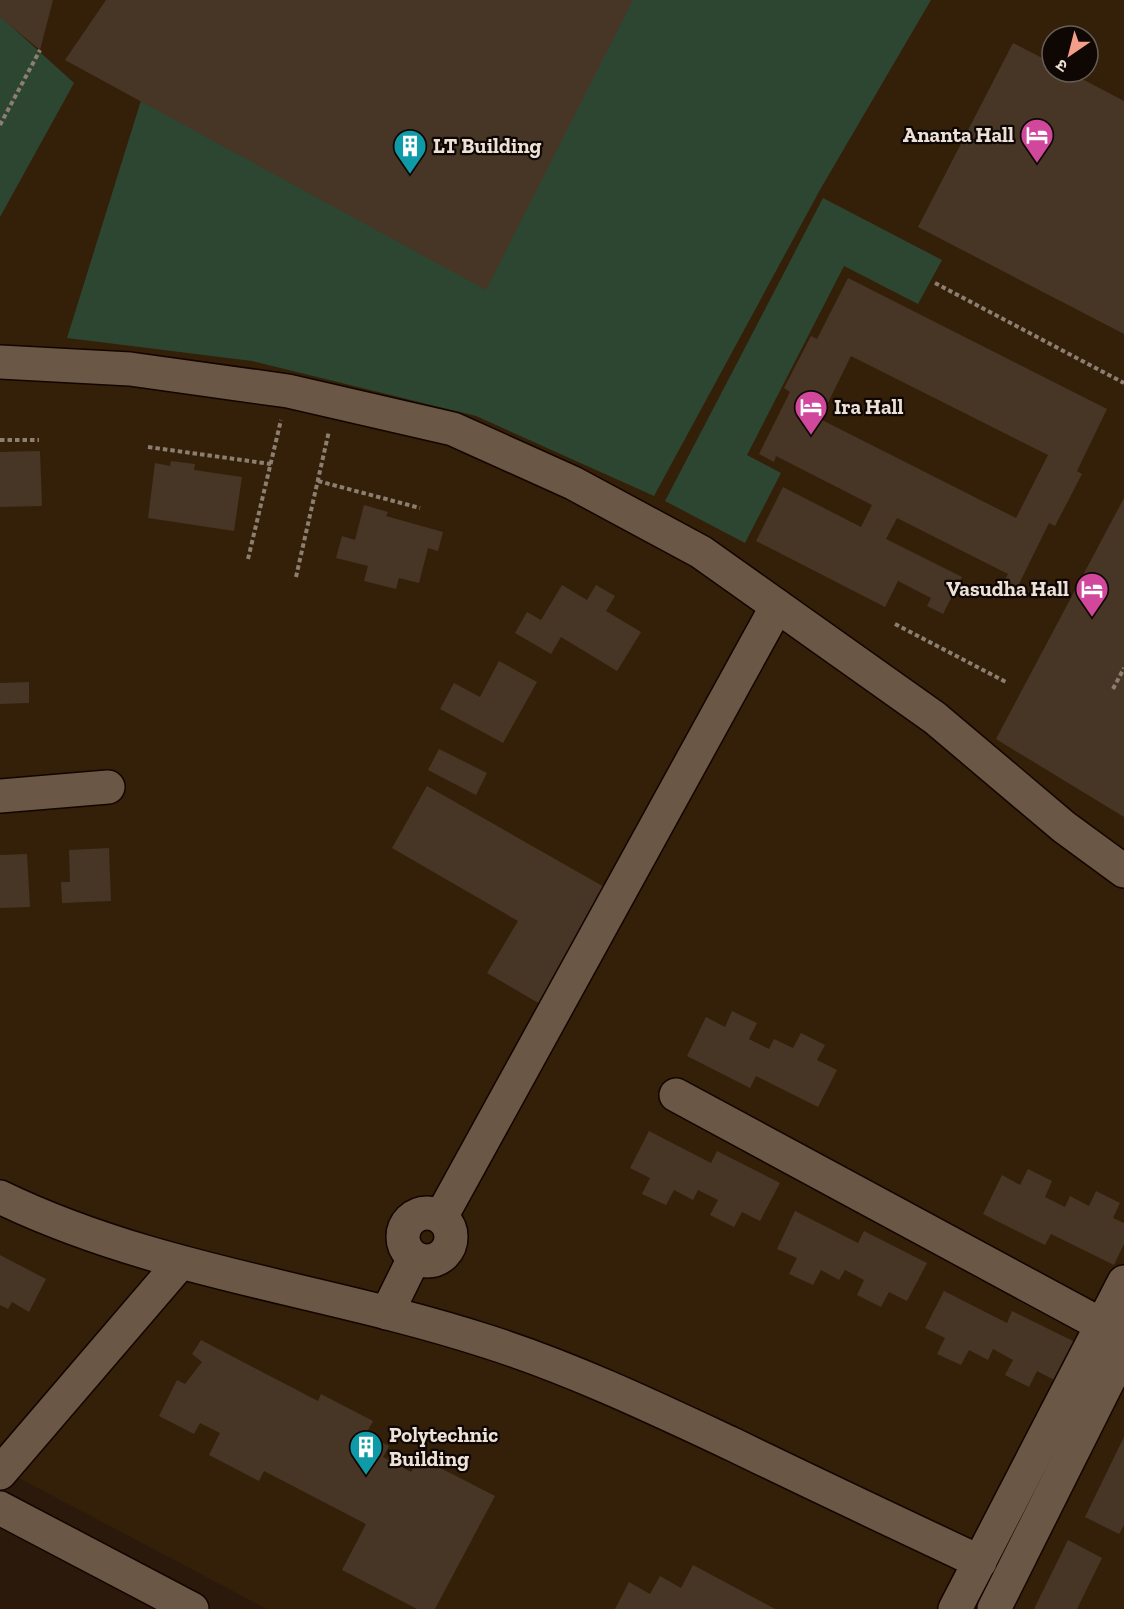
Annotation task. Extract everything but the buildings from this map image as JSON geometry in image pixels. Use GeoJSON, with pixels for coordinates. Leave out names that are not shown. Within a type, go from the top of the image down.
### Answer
{"type":"FeatureCollection","features":[{"type":"Feature","properties":{"kind":"street"},"geometry":{"type":"LineString","coordinates":[[0,363],[130,369],[288,391],[453,429],[573,483],[701,552],[935,717],[1064,827],[1124,871]]}},
{"type":"Feature","properties":{"kind":"street"},"geometry":{"type":"LineString","coordinates":[[387,1313],[414,1258],[433,1261],[448,1250],[451,1232],[441,1217],[777,606]]}},
{"type":"Feature","properties":{"kind":"street"},"geometry":{"type":"LineString","coordinates":[[0,796],[108,787]]}},
{"type":"Feature","properties":{"kind":"street"},"geometry":{"type":"LineString","coordinates":[[676,1095],[1113,1332]]}},
{"type":"Feature","properties":{"kind":"street"},"geometry":{"type":"LineString","coordinates":[[0,1197],[45,1219],[180,1263],[387,1313],[491,1342],[637,1400],[980,1562]]}},
{"type":"Feature","properties":{"kind":"street"},"geometry":{"type":"LineString","coordinates":[[0,1473],[180,1263]]}},
{"type":"Feature","properties":{"kind":"street"},"geometry":{"type":"LineString","coordinates":[[955,1609],[1113,1332],[1124,1282]]}},
{"type":"Feature","properties":{"kind":"street"},"geometry":{"type":"LineString","coordinates":[[994,1609],[1124,1349]]}},
{"type":"Feature","properties":{"kind":"street"},"geometry":{"type":"LineString","coordinates":[[0,1508],[192,1609]]}},
{"type":"Feature","properties":{"kind":"path"},"geometry":{"type":"LineString","coordinates":[[0,125],[40,50]]}},
{"type":"Feature","properties":{"kind":"path"},"geometry":{"type":"LineString","coordinates":[[935,284],[1124,383]]}},
{"type":"Feature","properties":{"kind":"path"},"geometry":{"type":"LineString","coordinates":[[249,559],[288,391]]}},
{"type":"Feature","properties":{"kind":"path"},"geometry":{"type":"LineString","coordinates":[[296,577],[336,402]]}},
{"type":"Feature","properties":{"kind":"path"},"geometry":{"type":"LineString","coordinates":[[0,440],[39,440]]}},
{"type":"Feature","properties":{"kind":"path"},"geometry":{"type":"LineString","coordinates":[[148,447],[271,464]]}},
{"type":"Feature","properties":{"kind":"path"},"geometry":{"type":"LineString","coordinates":[[318,481],[420,508]]}},
{"type":"Feature","properties":{"kind":"path"},"geometry":{"type":"LineString","coordinates":[[895,624],[1006,682]]}},
{"type":"Feature","properties":{"kind":"path"},"geometry":{"type":"LineString","coordinates":[[1113,689],[1124,668]]}},
{"type":"Feature","properties":{"kind":"shaded area"},"geometry":{"type":"Polygon","coordinates":[[[0,0],[1124,0],[1124,1609],[267,1609],[0,1468],[0,0]]]}},
{"type":"Feature","properties":{"kind":"green space"},"geometry":{"type":"Polygon","coordinates":[[[633,0],[931,0],[821,188],[654,496],[476,416],[252,361],[67,338],[143,94],[633,0]]]}},
{"type":"Feature","properties":{"kind":"green space"},"geometry":{"type":"Polygon","coordinates":[[[0,16],[74,83],[0,217],[0,16]]]}},
{"type":"Feature","properties":{"kind":"green space"},"geometry":{"type":"Polygon","coordinates":[[[823,198],[942,260],[918,304],[844,266],[747,455],[781,473],[745,543],[665,501],[823,198]]]}},
{"type":"Feature","properties":{"kind":"place","name":"Ananta Hall"},"geometry":{"type":"Point","coordinates":[1037,164]}},
{"type":"Feature","properties":{"kind":"place","name":"LT Building"},"geometry":{"type":"Point","coordinates":[410,175]}},
{"type":"Feature","properties":{"kind":"place","name":"Ira Hall"},"geometry":{"type":"Point","coordinates":[811,436]}},
{"type":"Feature","properties":{"kind":"place","name":"Vasudha Hall"},"geometry":{"type":"Point","coordinates":[1092,618]}},
{"type":"Feature","properties":{"kind":"place","name":"Polytechnic Building"},"geometry":{"type":"Point","coordinates":[366,1476]}}]}
